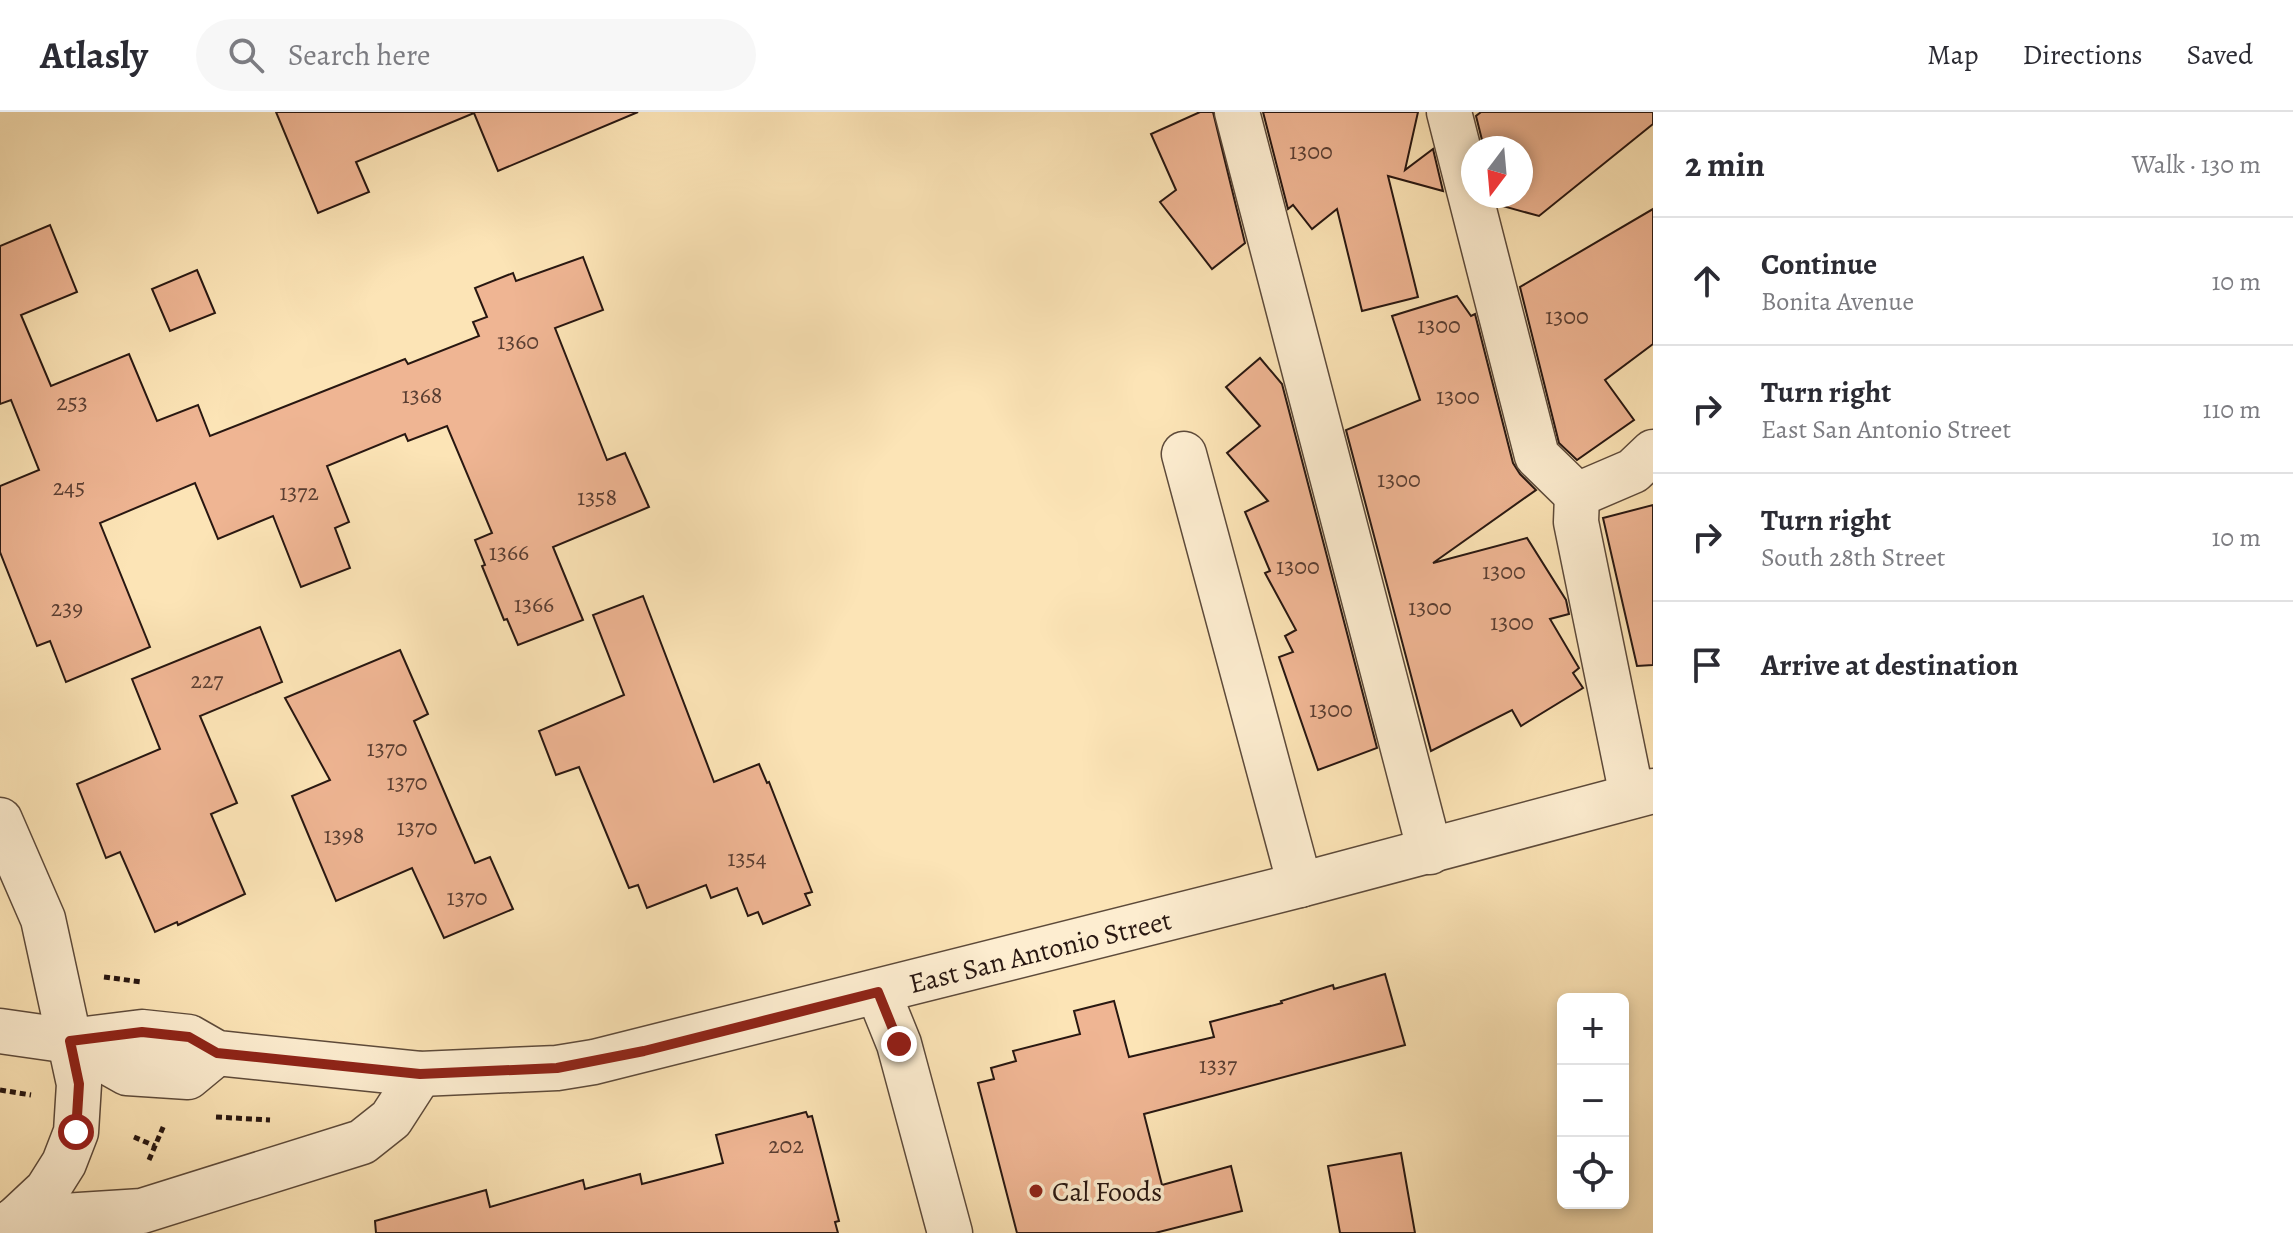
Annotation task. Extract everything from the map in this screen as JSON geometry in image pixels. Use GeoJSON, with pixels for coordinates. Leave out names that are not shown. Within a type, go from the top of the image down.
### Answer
{"type":"FeatureCollection","features":[{"type":"Feature","properties":{"kind":"street"},"geometry":{"type":"LineString","coordinates":[[1237,112],[1430,852]]}},
{"type":"Feature","properties":{"kind":"street"},"geometry":{"type":"LineString","coordinates":[[1449,112],[1537,456],[1577,495],[1576,522],[1642,793]]}},
{"type":"Feature","properties":{"kind":"street"},"geometry":{"type":"LineString","coordinates":[[1577,495],[1633,471],[1653,452]]}},
{"type":"Feature","properties":{"kind":"street"},"geometry":{"type":"LineString","coordinates":[[1184,454],[1300,885]]}},
{"type":"Feature","properties":{"kind":"street","name":"East San Antonio Street"},"geometry":{"type":"LineString","coordinates":[[0,1031],[70,1041],[142,1032],[189,1037],[217,1053],[420,1074],[557,1068],[594,1062],[878,992],[1430,852],[1642,793]]}},
{"type":"Feature","properties":{"kind":"street"},"geometry":{"type":"LineString","coordinates":[[0,820],[43,919],[79,1084],[76,1132],[64,1163],[47,1190],[8,1224]]}},
{"type":"Feature","properties":{"kind":"street"},"geometry":{"type":"LineString","coordinates":[[878,992],[899,1044],[950,1233]]}},
{"type":"Feature","properties":{"kind":"street"},"geometry":{"type":"LineString","coordinates":[[8,1224],[142,1211],[362,1142],[391,1119],[420,1074]]}},
{"type":"Feature","properties":{"kind":"path"},"geometry":{"type":"LineString","coordinates":[[0,1090],[24,1094]]}},
{"type":"Feature","properties":{"kind":"path"},"geometry":{"type":"LineString","coordinates":[[134,1137],[155,1146]]}},
{"type":"Feature","properties":{"kind":"building"},"geometry":{"type":"Polygon","coordinates":[[[276,112],[638,112],[498,171],[474,113],[356,162],[369,192],[318,213],[276,112]]]}},
{"type":"Feature","properties":{"kind":"building"},"geometry":{"type":"Polygon","coordinates":[[[1200,112],[1213,112],[1245,243],[1212,269],[1160,202],[1176,190],[1151,134],[1200,112]]]}},
{"type":"Feature","properties":{"kind":"building"},"geometry":{"type":"Polygon","coordinates":[[[1263,112],[1418,112],[1405,170],[1433,149],[1443,191],[1388,176],[1418,297],[1362,311],[1337,209],[1312,229],[1293,205],[1288,209],[1263,112]]]}},
{"type":"Feature","properties":{"kind":"building"},"geometry":{"type":"Polygon","coordinates":[[[1481,112],[1653,112],[1653,124],[1539,216],[1510,208],[1533,208],[1533,136],[1481,136],[1476,116],[1481,112]]]}},
{"type":"Feature","properties":{"kind":"building"},"geometry":{"type":"Polygon","coordinates":[[[1653,209],[1653,344],[1605,380],[1634,420],[1577,460],[1559,443],[1520,287],[1653,209]]]}},
{"type":"Feature","properties":{"kind":"building"},"geometry":{"type":"Polygon","coordinates":[[[50,225],[77,292],[21,315],[51,386],[129,354],[157,421],[198,405],[210,436],[405,359],[408,364],[479,336],[473,322],[487,317],[475,288],[513,273],[516,281],[583,257],[603,310],[555,328],[607,460],[625,453],[649,507],[553,547],[583,620],[518,645],[482,566],[485,565],[475,540],[492,533],[447,426],[408,441],[405,434],[327,466],[349,522],[335,528],[350,568],[301,587],[273,516],[218,539],[195,483],[100,523],[150,647],[66,682],[50,641],[37,646],[0,552],[0,486],[39,470],[11,400],[0,404],[0,246],[50,225]]]}},
{"type":"Feature","properties":{"kind":"building"},"geometry":{"type":"Polygon","coordinates":[[[197,270],[215,313],[170,331],[152,289],[197,270]]]}},
{"type":"Feature","properties":{"kind":"building"},"geometry":{"type":"Polygon","coordinates":[[[1457,296],[1471,316],[1475,314],[1513,463],[1536,490],[1433,563],[1527,538],[1566,600],[1569,614],[1550,619],[1579,668],[1573,673],[1583,688],[1521,726],[1512,710],[1431,751],[1346,430],[1420,400],[1392,316],[1457,296]]]}},
{"type":"Feature","properties":{"kind":"building"},"geometry":{"type":"Polygon","coordinates":[[[1260,358],[1282,384],[1377,748],[1318,770],[1279,657],[1293,652],[1285,636],[1296,630],[1265,573],[1270,571],[1245,512],[1268,501],[1227,453],[1260,426],[1226,387],[1260,358]]]}},
{"type":"Feature","properties":{"kind":"building"},"geometry":{"type":"Polygon","coordinates":[[[1653,505],[1653,665],[1637,666],[1603,518],[1653,505]]]}},
{"type":"Feature","properties":{"kind":"building"},"geometry":{"type":"Polygon","coordinates":[[[643,596],[714,782],[759,764],[812,892],[805,894],[810,905],[763,924],[758,912],[748,916],[737,888],[711,898],[706,885],[647,908],[638,885],[629,888],[579,767],[556,775],[539,731],[624,695],[593,615],[643,596]]]}},
{"type":"Feature","properties":{"kind":"building"},"geometry":{"type":"Polygon","coordinates":[[[260,627],[282,682],[200,716],[237,803],[211,814],[245,894],[178,925],[177,922],[155,932],[120,852],[106,858],[77,784],[160,749],[132,679],[260,627]]]}},
{"type":"Feature","properties":{"kind":"building"},"geometry":{"type":"Polygon","coordinates":[[[400,650],[428,714],[414,721],[475,863],[490,857],[513,909],[444,938],[412,868],[336,901],[292,796],[330,780],[285,698],[400,650]]]}},
{"type":"Feature","properties":{"kind":"building"},"geometry":{"type":"Polygon","coordinates":[[[1385,974],[1405,1045],[1144,1114],[1162,1185],[1231,1166],[1242,1211],[1155,1233],[1017,1233],[978,1083],[994,1079],[991,1068],[1016,1061],[1013,1051],[1080,1034],[1074,1011],[1114,1001],[1129,1057],[1214,1037],[1210,1022],[1282,1003],[1333,985],[1334,989],[1385,974]]]}},
{"type":"Feature","properties":{"kind":"building"},"geometry":{"type":"Polygon","coordinates":[[[806,1112],[808,1117],[812,1116],[839,1221],[835,1222],[838,1233],[376,1233],[375,1221],[486,1190],[490,1207],[583,1180],[585,1189],[640,1174],[642,1184],[723,1163],[716,1135],[806,1112]]]}},
{"type":"Feature","properties":{"kind":"building"},"geometry":{"type":"Polygon","coordinates":[[[1401,1153],[1415,1233],[1340,1233],[1328,1166],[1401,1153]]]}},
{"type":"Feature","properties":{"kind":"place","name":"Cal Foods"},"geometry":{"type":"Point","coordinates":[1036,1191]}},
{"type":"Feature","properties":{"kind":"route"},"geometry":{"type":"LineString","coordinates":[[76,1132],[79,1084],[70,1041],[142,1032],[189,1037],[217,1053],[420,1074],[557,1068],[644,1051],[878,992],[899,1044]]}}]}
